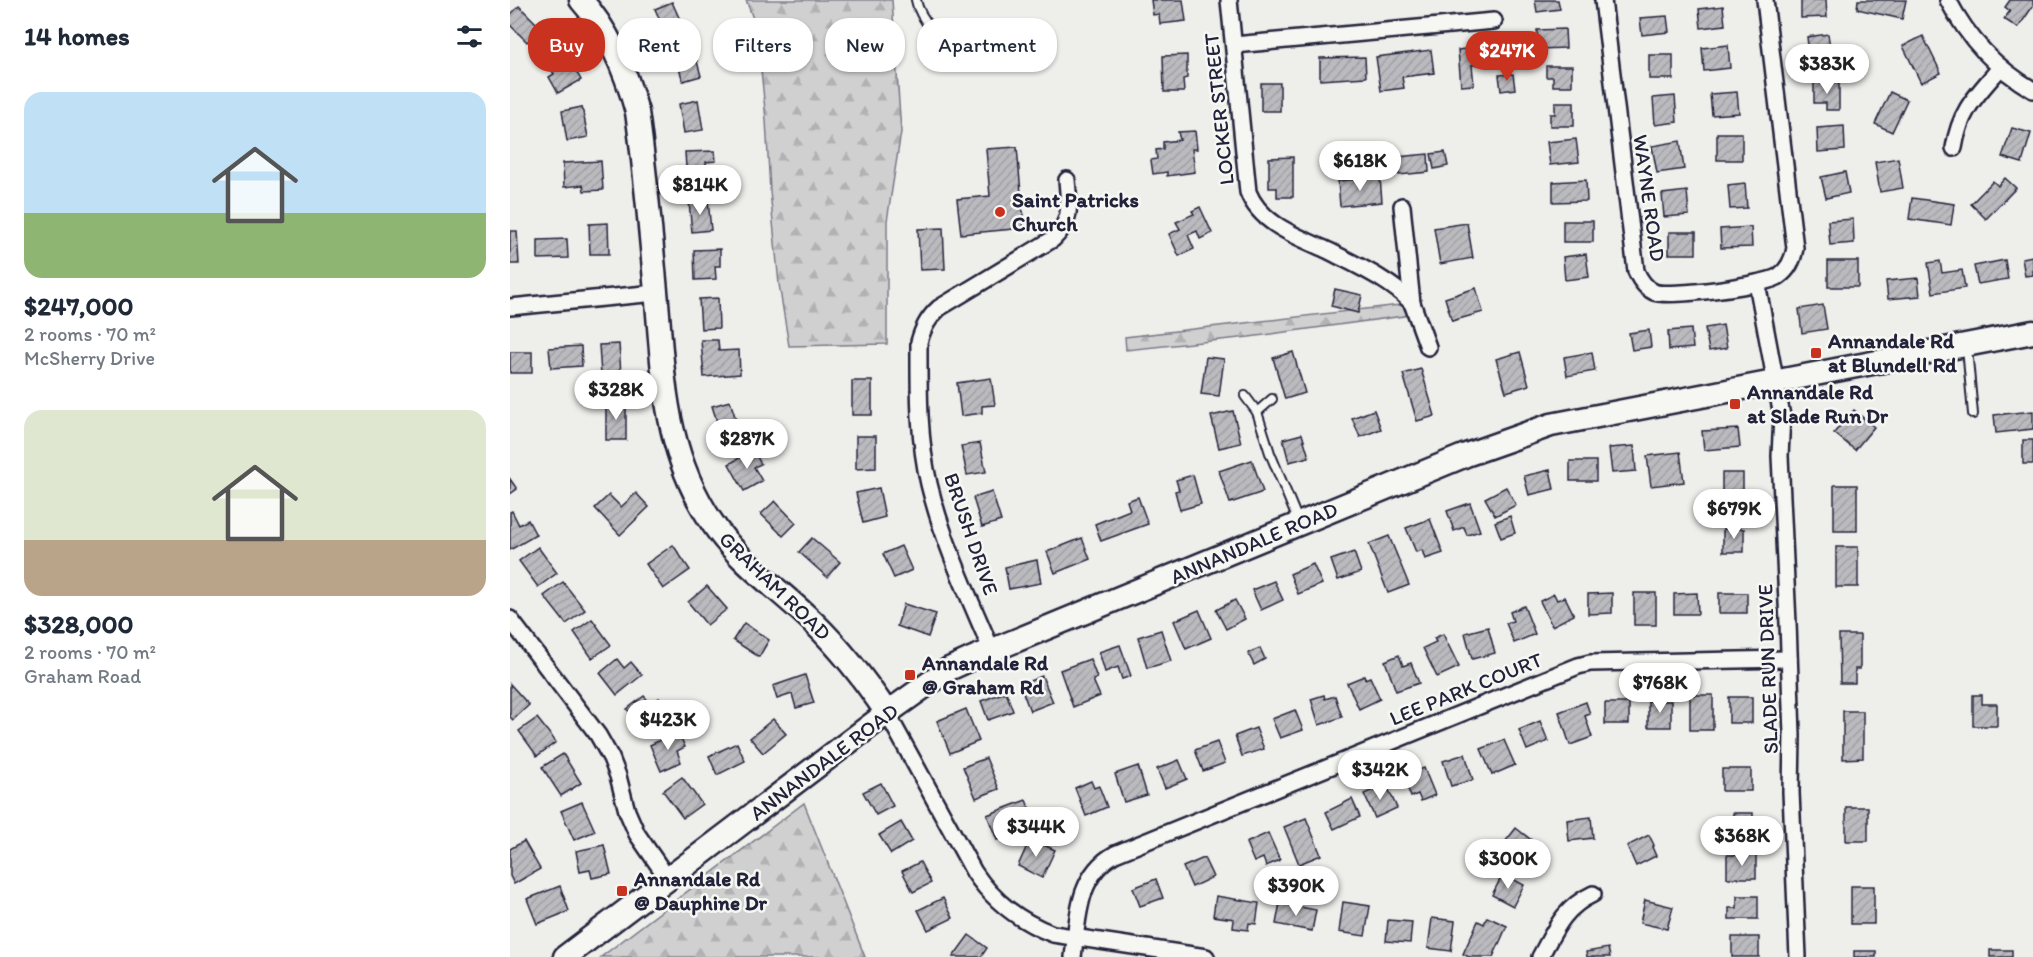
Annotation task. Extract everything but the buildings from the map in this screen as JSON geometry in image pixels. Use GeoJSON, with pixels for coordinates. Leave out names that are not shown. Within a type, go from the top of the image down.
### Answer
{"type":"FeatureCollection","features":[{"type":"Feature","properties":{"kind":"main road","name":"GRAHAM ROAD"},"geometry":{"type":"LineString","coordinates":[[581,0],[604,30],[618,56],[637,112],[669,418],[685,471],[703,508],[738,555],[812,621],[841,651],[887,713]]}},
{"type":"Feature","properties":{"kind":"main road","name":"ANNANDALE ROAD"},"geometry":{"type":"LineString","coordinates":[[565,957],[887,713],[949,669],[1466,455],[1551,425],[2033,332]]}},
{"type":"Feature","properties":{"kind":"street","name":"LOCKER STREET"},"geometry":{"type":"LineString","coordinates":[[1229,0],[1248,192],[1252,202],[1277,225],[1292,235],[1388,282],[1412,303]]}},
{"type":"Feature","properties":{"kind":"street","name":"WAYNE ROAD"},"geometry":{"type":"LineString","coordinates":[[1603,0],[1636,271],[1647,288],[1661,294],[1757,283],[1774,279],[1790,266],[1795,248],[1765,0]]}},
{"type":"Feature","properties":{"kind":"street"},"geometry":{"type":"LineString","coordinates":[[1948,0],[1970,38],[2000,68],[2033,90]]}},
{"type":"Feature","properties":{"kind":"street"},"geometry":{"type":"LineString","coordinates":[[1234,45],[1494,21]]}},
{"type":"Feature","properties":{"kind":"street"},"geometry":{"type":"LineString","coordinates":[[1954,148],[1962,117],[1971,102],[2000,68]]}},
{"type":"Feature","properties":{"kind":"street","name":"BRUSH DRIVE"},"geometry":{"type":"LineString","coordinates":[[992,651],[939,519],[928,483],[920,411],[919,342],[922,329],[930,316],[939,308],[1053,239],[1063,230],[1068,220],[1069,208],[1067,180]]}},
{"type":"Feature","properties":{"kind":"street"},"geometry":{"type":"LineString","coordinates":[[1402,206],[1412,303],[1428,348]]}},
{"type":"Feature","properties":{"kind":"street","name":"SLADE RUN DRIVE"},"geometry":{"type":"LineString","coordinates":[[1757,283],[1782,416],[1780,456],[1790,659],[1791,792],[1798,957]]}},
{"type":"Feature","properties":{"kind":"street"},"geometry":{"type":"LineString","coordinates":[[510,307],[656,293]]}},
{"type":"Feature","properties":{"kind":"street"},"geometry":{"type":"LineString","coordinates":[[510,619],[597,735],[614,767],[627,811],[637,834],[668,879]]}},
{"type":"Feature","properties":{"kind":"street","name":"LEE PARK COURT"},"geometry":{"type":"LineString","coordinates":[[1073,957],[1082,893],[1087,880],[1097,867],[1115,854],[1578,666],[1590,663],[1790,659]]}},
{"type":"Feature","properties":{"kind":"street"},"geometry":{"type":"LineString","coordinates":[[887,713],[983,886],[998,903],[1015,916],[1053,934],[1206,957]]}},
{"type":"Feature","properties":{"kind":"street"},"geometry":{"type":"LineString","coordinates":[[1540,957],[1568,910],[1580,900],[1593,894]]}},
{"type":"Feature","properties":{"kind":"lane"},"geometry":{"type":"LineString","coordinates":[[916,0],[917,7],[924,18]]}},
{"type":"Feature","properties":{"kind":"lane"},"geometry":{"type":"LineString","coordinates":[[1966,344],[1973,414]]}},
{"type":"Feature","properties":{"kind":"lane"},"geometry":{"type":"LineString","coordinates":[[1245,396],[1257,412],[1270,453],[1300,524]]}},
{"type":"Feature","properties":{"kind":"lane"},"geometry":{"type":"LineString","coordinates":[[1257,412],[1272,399]]}},
{"type":"Feature","properties":{"kind":"green space"},"geometry":{"type":"Polygon","coordinates":[[[746,0],[892,0],[893,18],[825,18],[825,72],[897,72],[901,132],[887,221],[887,344],[789,346],[779,284],[761,72],[813,72],[813,18],[753,18],[746,0]]]}},
{"type":"Feature","properties":{"kind":"green space"},"geometry":{"type":"Polygon","coordinates":[[[1408,304],[1411,315],[1249,337],[1126,350],[1125,337],[1408,304]]]}},
{"type":"Feature","properties":{"kind":"green space"},"geometry":{"type":"Polygon","coordinates":[[[804,803],[865,957],[601,957],[804,803]]]}},
{"type":"Feature","properties":{"kind":"place","name":"Saint Patricks Church"},"geometry":{"type":"Point","coordinates":[1000,212]}},
{"type":"Feature","properties":{"kind":"place","name":"Annandale Rd at Blundell Rd"},"geometry":{"type":"Point","coordinates":[1816,353]}},
{"type":"Feature","properties":{"kind":"place","name":"Annandale Rd at Slade Run Dr"},"geometry":{"type":"Point","coordinates":[1735,404]}},
{"type":"Feature","properties":{"kind":"place","name":"Annandale Rd @ Graham Rd"},"geometry":{"type":"Point","coordinates":[910,675]}},
{"type":"Feature","properties":{"kind":"place","name":"Annandale Rd @ Dauphine Dr"},"geometry":{"type":"Point","coordinates":[622,891]}}]}
